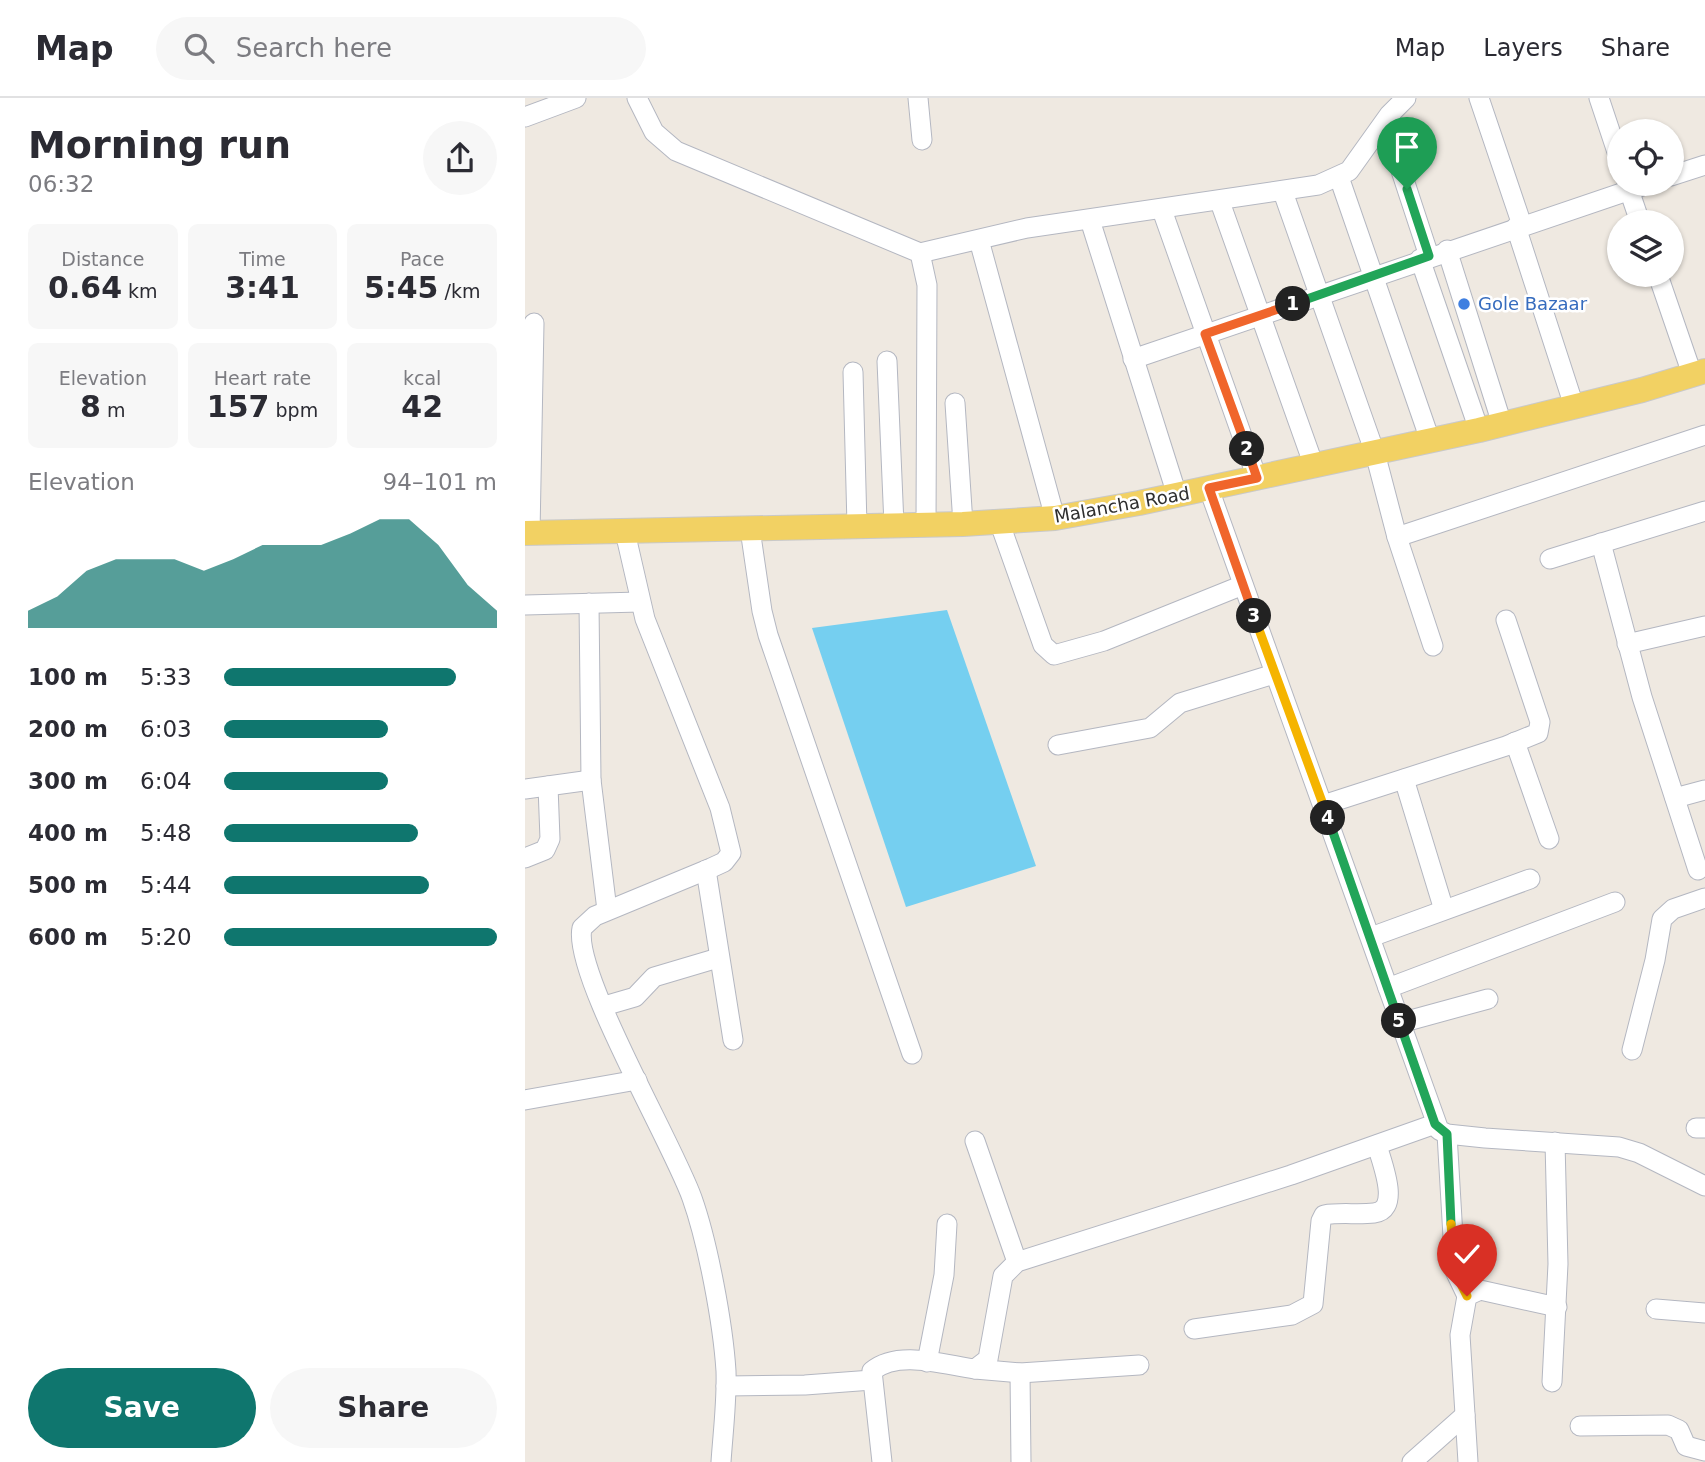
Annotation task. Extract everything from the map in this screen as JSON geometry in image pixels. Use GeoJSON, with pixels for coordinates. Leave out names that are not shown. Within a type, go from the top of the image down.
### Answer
{"type":"FeatureCollection","features":[{"type":"Feature","properties":{"kind":"main road","name":"Malancha Road"},"geometry":{"type":"LineString","coordinates":[[528,533],[894,526],[1055,518],[1177,495],[1491,427],[1699,372]]}},
{"type":"Feature","properties":{"kind":"street"},"geometry":{"type":"LineString","coordinates":[[525,117],[576,98]]}},
{"type":"Feature","properties":{"kind":"street"},"geometry":{"type":"LineString","coordinates":[[637,98],[654,132],[676,151],[906,246],[925,264],[926,525]]}},
{"type":"Feature","properties":{"kind":"street"},"geometry":{"type":"LineString","coordinates":[[918,98],[922,140]]}},
{"type":"Feature","properties":{"kind":"street"},"geometry":{"type":"LineString","coordinates":[[906,246],[979,240],[1027,228],[1220,202],[1318,185],[1349,172],[1384,122],[1406,98]]}},
{"type":"Feature","properties":{"kind":"street"},"geometry":{"type":"LineString","coordinates":[[1479,98],[1574,406]]}},
{"type":"Feature","properties":{"kind":"street"},"geometry":{"type":"LineString","coordinates":[[1599,98],[1607,122]]}},
{"type":"Feature","properties":{"kind":"street"},"geometry":{"type":"LineString","coordinates":[[1384,122],[1491,427]]}},
{"type":"Feature","properties":{"kind":"street"},"geometry":{"type":"LineString","coordinates":[[1684,172],[1705,165]]}},
{"type":"Feature","properties":{"kind":"street"},"geometry":{"type":"LineString","coordinates":[[1339,177],[1430,440]]}},
{"type":"Feature","properties":{"kind":"street"},"geometry":{"type":"LineString","coordinates":[[1283,192],[1375,453],[1397,537],[1433,646]]}},
{"type":"Feature","properties":{"kind":"street"},"geometry":{"type":"LineString","coordinates":[[1133,359],[1607,196]]}},
{"type":"Feature","properties":{"kind":"street"},"geometry":{"type":"LineString","coordinates":[[1220,202],[1314,466]]}},
{"type":"Feature","properties":{"kind":"street"},"geometry":{"type":"LineString","coordinates":[[1162,210],[1257,478]]}},
{"type":"Feature","properties":{"kind":"street"},"geometry":{"type":"LineString","coordinates":[[1090,220],[1177,495]]}},
{"type":"Feature","properties":{"kind":"street"},"geometry":{"type":"LineString","coordinates":[[979,240],[1055,518]]}},
{"type":"Feature","properties":{"kind":"street"},"geometry":{"type":"LineString","coordinates":[[1432,255],[1491,427]]}},
{"type":"Feature","properties":{"kind":"street"},"geometry":{"type":"LineString","coordinates":[[1663,287],[1699,372]]}},
{"type":"Feature","properties":{"kind":"street"},"geometry":{"type":"LineString","coordinates":[[528,533],[529,411],[534,323]]}},
{"type":"Feature","properties":{"kind":"street"},"geometry":{"type":"LineString","coordinates":[[887,360],[894,526]]}},
{"type":"Feature","properties":{"kind":"street"},"geometry":{"type":"LineString","coordinates":[[853,372],[857,526]]}},
{"type":"Feature","properties":{"kind":"street"},"geometry":{"type":"LineString","coordinates":[[955,403],[963,524]]}},
{"type":"Feature","properties":{"kind":"street"},"geometry":{"type":"LineString","coordinates":[[1397,537],[1705,435]]}},
{"type":"Feature","properties":{"kind":"street"},"geometry":{"type":"LineString","coordinates":[[1209,488],[1400,1023],[1441,1129],[1454,1258],[1459,1283],[1467,1296],[1460,1335],[1468,1462]]}},
{"type":"Feature","properties":{"kind":"street"},"geometry":{"type":"LineString","coordinates":[[1550,559],[1705,510]]}},
{"type":"Feature","properties":{"kind":"street"},"geometry":{"type":"LineString","coordinates":[[999,522],[1043,645],[1054,655],[1104,641],[1243,585]]}},
{"type":"Feature","properties":{"kind":"street"},"geometry":{"type":"LineString","coordinates":[[750,529],[768,635],[912,1054]]}},
{"type":"Feature","properties":{"kind":"street"},"geometry":{"type":"LineString","coordinates":[[625,532],[640,602],[729,832],[731,845],[728,858],[706,870],[607,910],[586,922],[581,935],[582,955],[687,1185],[703,1234],[726,1386],[721,1462]]}},
{"type":"Feature","properties":{"kind":"street"},"geometry":{"type":"LineString","coordinates":[[1601,543],[1627,644],[1698,870]]}},
{"type":"Feature","properties":{"kind":"street"},"geometry":{"type":"LineString","coordinates":[[525,605],[640,602]]}},
{"type":"Feature","properties":{"kind":"street"},"geometry":{"type":"LineString","coordinates":[[589,603],[591,779],[607,910]]}},
{"type":"Feature","properties":{"kind":"street"},"geometry":{"type":"LineString","coordinates":[[1323,805],[1515,742],[1541,729],[1506,620]]}},
{"type":"Feature","properties":{"kind":"street"},"geometry":{"type":"LineString","coordinates":[[1627,644],[1705,626]]}},
{"type":"Feature","properties":{"kind":"street"},"geometry":{"type":"LineString","coordinates":[[1058,746],[1150,728],[1180,703],[1274,674]]}},
{"type":"Feature","properties":{"kind":"street"},"geometry":{"type":"LineString","coordinates":[[1515,742],[1549,839]]}},
{"type":"Feature","properties":{"kind":"street"},"geometry":{"type":"LineString","coordinates":[[525,789],[591,779]]}},
{"type":"Feature","properties":{"kind":"street"},"geometry":{"type":"LineString","coordinates":[[1403,779],[1444,911]]}},
{"type":"Feature","properties":{"kind":"street"},"geometry":{"type":"LineString","coordinates":[[525,858],[545,850],[550,839],[548,786]]}},
{"type":"Feature","properties":{"kind":"street"},"geometry":{"type":"LineString","coordinates":[[1675,798],[1705,790]]}},
{"type":"Feature","properties":{"kind":"street"},"geometry":{"type":"LineString","coordinates":[[706,870],[733,1040]]}},
{"type":"Feature","properties":{"kind":"street"},"geometry":{"type":"LineString","coordinates":[[1371,937],[1530,879]]}},
{"type":"Feature","properties":{"kind":"street"},"geometry":{"type":"LineString","coordinates":[[1632,1050],[1662,919],[1673,909],[1705,898]]}},
{"type":"Feature","properties":{"kind":"street"},"geometry":{"type":"LineString","coordinates":[[1388,988],[1615,902]]}},
{"type":"Feature","properties":{"kind":"street"},"geometry":{"type":"LineString","coordinates":[[604,1006],[635,997],[654,977],[718,958]]}},
{"type":"Feature","properties":{"kind":"street"},"geometry":{"type":"LineString","coordinates":[[1400,1023],[1488,999]]}},
{"type":"Feature","properties":{"kind":"street"},"geometry":{"type":"LineString","coordinates":[[525,1100],[637,1080]]}},
{"type":"Feature","properties":{"kind":"street"},"geometry":{"type":"LineString","coordinates":[[975,1369],[988,1359],[1003,1276],[1017,1262],[1377,1145],[1441,1129],[1619,1147],[1705,1186]]}},
{"type":"Feature","properties":{"kind":"street"},"geometry":{"type":"LineString","coordinates":[[975,1141],[1017,1262]]}},
{"type":"Feature","properties":{"kind":"street"},"geometry":{"type":"LineString","coordinates":[[1552,1382],[1557,1307],[1555,1142]]}},
{"type":"Feature","properties":{"kind":"street"},"geometry":{"type":"LineString","coordinates":[[1194,1329],[1292,1315],[1313,1304],[1321,1221],[1324,1215],[1374,1213],[1382,1211],[1387,1205],[1388,1185],[1377,1145]]}},
{"type":"Feature","properties":{"kind":"street"},"geometry":{"type":"LineString","coordinates":[[927,1362],[944,1275],[947,1224]]}},
{"type":"Feature","properties":{"kind":"street"},"geometry":{"type":"LineString","coordinates":[[1467,1296],[1480,1290],[1557,1307]]}},
{"type":"Feature","properties":{"kind":"street"},"geometry":{"type":"LineString","coordinates":[[1656,1310],[1705,1313]]}},
{"type":"Feature","properties":{"kind":"street"},"geometry":{"type":"LineString","coordinates":[[882,1462],[872,1380],[872,1371],[879,1366],[906,1360],[1020,1373],[1139,1365]]}},
{"type":"Feature","properties":{"kind":"street"},"geometry":{"type":"LineString","coordinates":[[1020,1373],[1021,1462]]}},
{"type":"Feature","properties":{"kind":"street"},"geometry":{"type":"LineString","coordinates":[[726,1386],[805,1385],[872,1380]]}},
{"type":"Feature","properties":{"kind":"street"},"geometry":{"type":"LineString","coordinates":[[1412,1462],[1465,1415]]}},
{"type":"Feature","properties":{"kind":"street"},"geometry":{"type":"LineString","coordinates":[[1580,1426],[1668,1425],[1679,1430],[1686,1446],[1705,1451]]}},
{"type":"Feature","properties":{"kind":"water"},"geometry":{"type":"Polygon","coordinates":[[[947,610],[1036,866],[906,907],[812,628],[947,610]]]}},
{"type":"Feature","properties":{"kind":"place","name":"Gole Bazaar"},"geometry":{"type":"Point","coordinates":[1464,304]}},
{"type":"Feature","properties":{"kind":"route"},"geometry":{"type":"LineString","coordinates":[[1407,189],[1429,256],[1205,334],[1257,478],[1209,488],[1348,871],[1435,1124],[1447,1134],[1455,1272],[1467,1296]]}}]}
